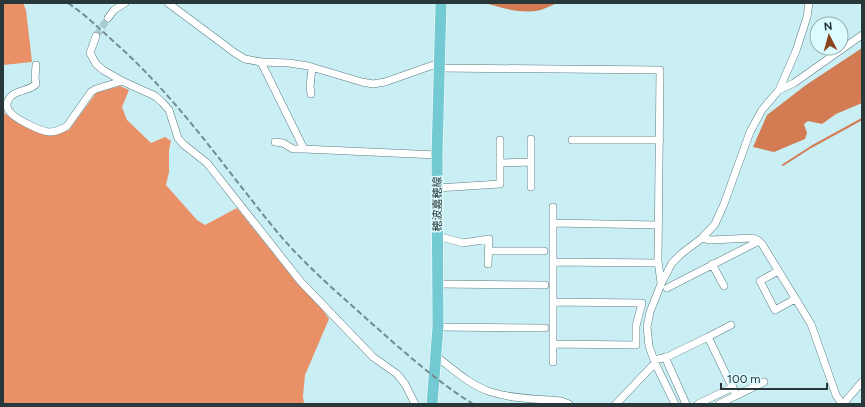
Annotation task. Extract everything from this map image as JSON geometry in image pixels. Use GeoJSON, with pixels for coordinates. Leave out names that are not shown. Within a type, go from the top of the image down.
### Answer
{"type":"FeatureCollection","features":[{"type":"Feature","properties":{"kind":"main road","name":"穂波嘉穂線"},"geometry":{"type":"LineString","coordinates":[[432,404],[438,327],[437,155],[440,3]]}},
{"type":"Feature","properties":{"kind":"street"},"geometry":{"type":"LineString","coordinates":[[108,18],[114,10],[125,3]]}},
{"type":"Feature","properties":{"kind":"street"},"geometry":{"type":"LineString","coordinates":[[168,3],[244,59],[262,62],[289,63],[312,67],[372,84],[385,82],[439,66],[660,70],[658,263],[664,286]]}},
{"type":"Feature","properties":{"kind":"street"},"geometry":{"type":"LineString","coordinates":[[675,404],[654,362],[649,346],[647,327],[650,312],[664,286],[672,264],[681,254],[702,238],[714,224],[724,204],[750,132],[762,110],[779,90],[796,51],[807,17],[808,3]]}},
{"type":"Feature","properties":{"kind":"street"},"geometry":{"type":"LineString","coordinates":[[779,90],[794,83],[862,35]]}},
{"type":"Feature","properties":{"kind":"street"},"geometry":{"type":"LineString","coordinates":[[96,36],[90,53],[93,61],[99,67],[122,81],[155,96],[162,102],[169,110],[178,138],[183,144],[207,163],[301,282],[373,357],[397,374],[405,384],[415,404]]}},
{"type":"Feature","properties":{"kind":"street"},"geometry":{"type":"LineString","coordinates":[[262,62],[304,149]]}},
{"type":"Feature","properties":{"kind":"street"},"geometry":{"type":"LineString","coordinates":[[36,65],[36,84],[33,88],[14,94],[8,100],[7,106],[9,112],[19,120],[47,132],[61,130],[66,126],[93,90],[122,81]]}},
{"type":"Feature","properties":{"kind":"street"},"geometry":{"type":"LineString","coordinates":[[311,94],[310,87],[312,67]]}},
{"type":"Feature","properties":{"kind":"street"},"geometry":{"type":"LineString","coordinates":[[531,139],[531,187]]}},
{"type":"Feature","properties":{"kind":"street"},"geometry":{"type":"LineString","coordinates":[[437,188],[500,184],[500,140]]}},
{"type":"Feature","properties":{"kind":"street"},"geometry":{"type":"LineString","coordinates":[[572,140],[660,140]]}},
{"type":"Feature","properties":{"kind":"street"},"geometry":{"type":"LineString","coordinates":[[275,142],[283,143],[293,149],[437,155]]}},
{"type":"Feature","properties":{"kind":"street"},"geometry":{"type":"LineString","coordinates":[[500,163],[531,162]]}},
{"type":"Feature","properties":{"kind":"street"},"geometry":{"type":"LineString","coordinates":[[553,207],[553,362]]}},
{"type":"Feature","properties":{"kind":"street"},"geometry":{"type":"LineString","coordinates":[[553,223],[658,225]]}},
{"type":"Feature","properties":{"kind":"street"},"geometry":{"type":"LineString","coordinates":[[437,236],[463,243],[489,239],[488,264]]}},
{"type":"Feature","properties":{"kind":"street"},"geometry":{"type":"LineString","coordinates":[[702,238],[710,240],[753,238],[759,241],[811,324],[836,395],[842,404],[862,382]]}},
{"type":"Feature","properties":{"kind":"street"},"geometry":{"type":"LineString","coordinates":[[664,286],[759,241]]}},
{"type":"Feature","properties":{"kind":"street"},"geometry":{"type":"LineString","coordinates":[[488,251],[544,251]]}},
{"type":"Feature","properties":{"kind":"street"},"geometry":{"type":"LineString","coordinates":[[553,262],[658,263]]}},
{"type":"Feature","properties":{"kind":"street"},"geometry":{"type":"LineString","coordinates":[[712,264],[724,286]]}},
{"type":"Feature","properties":{"kind":"street"},"geometry":{"type":"LineString","coordinates":[[778,271],[760,281],[775,310],[795,299]]}},
{"type":"Feature","properties":{"kind":"street"},"geometry":{"type":"LineString","coordinates":[[437,284],[545,285]]}},
{"type":"Feature","properties":{"kind":"street"},"geometry":{"type":"LineString","coordinates":[[553,302],[642,303],[636,326],[636,345],[553,344]]}},
{"type":"Feature","properties":{"kind":"street"},"geometry":{"type":"LineString","coordinates":[[616,404],[654,362],[731,325]]}},
{"type":"Feature","properties":{"kind":"street"},"geometry":{"type":"LineString","coordinates":[[438,327],[545,328]]}},
{"type":"Feature","properties":{"kind":"street"},"geometry":{"type":"LineString","coordinates":[[708,337],[736,394]]}},
{"type":"Feature","properties":{"kind":"street"},"geometry":{"type":"LineString","coordinates":[[436,357],[473,383],[490,392],[506,396],[570,404]]}},
{"type":"Feature","properties":{"kind":"street"},"geometry":{"type":"LineString","coordinates":[[665,357],[686,404]]}},
{"type":"Feature","properties":{"kind":"street"},"geometry":{"type":"LineString","coordinates":[[719,404],[736,394],[764,382]]}},
{"type":"Feature","properties":{"kind":"street"},"geometry":{"type":"LineString","coordinates":[[698,404],[733,387]]}},
{"type":"Feature","properties":{"kind":"shaded area"},"geometry":{"type":"Polygon","coordinates":[[[3,3],[23,3],[26,10],[32,62],[3,65],[3,3]]]}},
{"type":"Feature","properties":{"kind":"shaded area"},"geometry":{"type":"Polygon","coordinates":[[[485,3],[557,3],[541,10],[523,11],[510,10],[485,3]]]}},
{"type":"Feature","properties":{"kind":"shaded area"},"geometry":{"type":"Polygon","coordinates":[[[862,48],[862,103],[836,114],[822,124],[808,121],[804,124],[807,133],[805,139],[774,152],[753,147],[767,115],[806,85],[862,48]]]}},
{"type":"Feature","properties":{"kind":"shaded area"},"geometry":{"type":"Polygon","coordinates":[[[120,86],[129,90],[122,107],[127,120],[151,143],[165,137],[171,141],[169,150],[169,172],[166,185],[197,220],[205,225],[237,208],[296,282],[320,306],[329,319],[305,375],[303,396],[304,404],[3,404],[3,112],[17,123],[46,135],[56,134],[69,130],[96,93],[120,86]]]}},
{"type":"Feature","properties":{"kind":"waterway"},"geometry":{"type":"LineString","coordinates":[[783,165],[811,147],[862,119]]}},
{"type":"Feature","properties":{"kind":"tunnel"},"geometry":{"type":"LineString","coordinates":[[96,36],[108,18]]}},
{"type":"Feature","properties":{"kind":"railway"},"geometry":{"type":"LineString","coordinates":[[68,3],[101,30],[136,62],[158,85],[199,133],[278,233],[310,268],[420,365],[473,404]]}}]}
